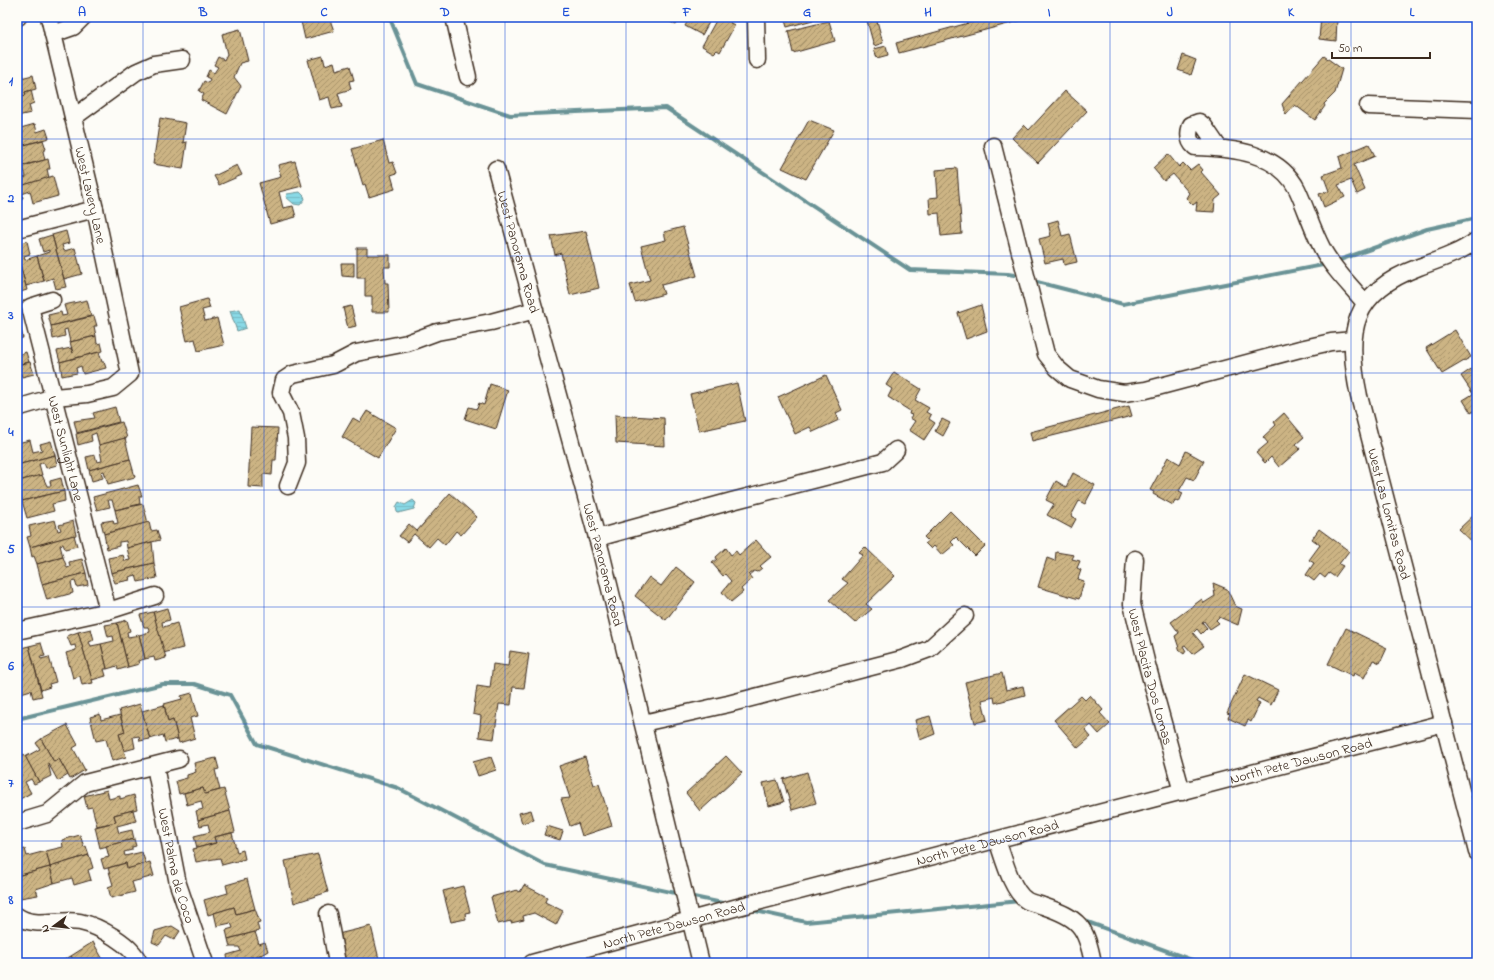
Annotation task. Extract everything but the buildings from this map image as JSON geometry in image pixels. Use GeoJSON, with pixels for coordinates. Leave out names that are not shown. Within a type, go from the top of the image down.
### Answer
{"type":"FeatureCollection","features":[{"type":"Feature","properties":{"kind":"street","name":"West Lavery Lane"},"geometry":{"type":"LineString","coordinates":[[49,17],[95,209],[130,374],[113,388],[87,394],[54,397]]}},
{"type":"Feature","properties":{"kind":"street"},"geometry":{"type":"LineString","coordinates":[[53,34],[73,27],[83,17]]}},
{"type":"Feature","properties":{"kind":"street"},"geometry":{"type":"LineString","coordinates":[[454,17],[468,78]]}},
{"type":"Feature","properties":{"kind":"street"},"geometry":{"type":"LineString","coordinates":[[756,17],[757,60]]}},
{"type":"Feature","properties":{"kind":"street"},"geometry":{"type":"LineString","coordinates":[[73,118],[136,72],[154,64],[182,60]]}},
{"type":"Feature","properties":{"kind":"street"},"geometry":{"type":"LineString","coordinates":[[1368,106],[1477,110]]}},
{"type":"Feature","properties":{"kind":"street"},"geometry":{"type":"LineString","coordinates":[[993,146],[1046,354],[1057,368],[1070,378],[1098,389],[1124,393],[1153,388],[1300,349],[1331,342],[1354,340]]}},
{"type":"Feature","properties":{"kind":"street"},"geometry":{"type":"LineString","coordinates":[[1219,148],[1240,151],[1267,160],[1285,172],[1297,188],[1322,249],[1365,303]]}},
{"type":"Feature","properties":{"kind":"street","name":"West Panorama Road"},"geometry":{"type":"LineString","coordinates":[[496,169],[597,538],[701,963]]}},
{"type":"Feature","properties":{"kind":"street"},"geometry":{"type":"LineString","coordinates":[[17,229],[95,209]]}},
{"type":"Feature","properties":{"kind":"street","name":"West Las Lomitas Road"},"geometry":{"type":"LineString","coordinates":[[1477,240],[1462,250],[1398,275],[1384,283],[1365,303],[1356,322],[1353,369],[1477,852]]}},
{"type":"Feature","properties":{"kind":"street","name":"West Sunlight Lane"},"geometry":{"type":"LineString","coordinates":[[52,300],[30,307],[108,611]]}},
{"type":"Feature","properties":{"kind":"street"},"geometry":{"type":"LineString","coordinates":[[288,486],[297,463],[291,413],[281,393],[284,380],[293,374],[334,365],[356,353],[408,344],[437,332],[491,322],[535,310]]}},
{"type":"Feature","properties":{"kind":"street"},"geometry":{"type":"LineString","coordinates":[[17,408],[54,397]]}},
{"type":"Feature","properties":{"kind":"street"},"geometry":{"type":"LineString","coordinates":[[597,538],[883,462],[896,450]]}},
{"type":"Feature","properties":{"kind":"street","name":"West Placita Dos Lomas"},"geometry":{"type":"LineString","coordinates":[[1135,559],[1132,604],[1182,792]]}},
{"type":"Feature","properties":{"kind":"street"},"geometry":{"type":"LineString","coordinates":[[17,631],[108,611],[155,596]]}},
{"type":"Feature","properties":{"kind":"street"},"geometry":{"type":"LineString","coordinates":[[643,723],[728,704],[902,659],[929,648],[965,616]]}},
{"type":"Feature","properties":{"kind":"street","name":"North Pete Dawson Road"},"geometry":{"type":"LineString","coordinates":[[532,963],[691,919],[1444,723]]}},
{"type":"Feature","properties":{"kind":"street"},"geometry":{"type":"LineString","coordinates":[[17,823],[47,814],[85,783],[179,759]]}},
{"type":"Feature","properties":{"kind":"street","name":"West Palma de Coco"},"geometry":{"type":"LineString","coordinates":[[155,766],[178,884],[205,963]]}},
{"type":"Feature","properties":{"kind":"street"},"geometry":{"type":"LineString","coordinates":[[997,840],[1011,879],[1020,895],[1026,901],[1073,918],[1084,929],[1093,963]]}},
{"type":"Feature","properties":{"kind":"street"},"geometry":{"type":"LineString","coordinates":[[328,914],[337,963]]}},
{"type":"Feature","properties":{"kind":"street"},"geometry":{"type":"LineString","coordinates":[[17,916],[40,923],[80,922],[115,936],[138,958],[139,963]]}},
{"type":"Feature","properties":{"kind":"water"},"geometry":{"type":"Polygon","coordinates":[[[300,192],[305,199],[300,205],[294,204],[286,197],[287,194],[300,192]]]}},
{"type":"Feature","properties":{"kind":"water"},"geometry":{"type":"Polygon","coordinates":[[[240,309],[246,328],[237,331],[230,311],[240,309]]]}},
{"type":"Feature","properties":{"kind":"water"},"geometry":{"type":"Polygon","coordinates":[[[413,500],[416,503],[414,509],[397,512],[396,507],[399,502],[405,505],[413,500]]]}},
{"type":"Feature","properties":{"kind":"waterway"},"geometry":{"type":"LineString","coordinates":[[387,17],[391,21],[417,84],[510,115],[666,108],[910,270],[1014,275]]}},
{"type":"Feature","properties":{"kind":"waterway"},"geometry":{"type":"LineString","coordinates":[[1334,262],[1427,229],[1477,218]]}},
{"type":"Feature","properties":{"kind":"waterway"},"geometry":{"type":"LineString","coordinates":[[1037,282],[1123,304],[1328,264]]}},
{"type":"Feature","properties":{"kind":"waterway"},"geometry":{"type":"LineString","coordinates":[[17,719],[163,684],[195,684],[230,695],[257,744],[398,788],[545,865],[680,894]]}},
{"type":"Feature","properties":{"kind":"waterway"},"geometry":{"type":"LineString","coordinates":[[689,896],[727,904]]}},
{"type":"Feature","properties":{"kind":"waterway"},"geometry":{"type":"LineString","coordinates":[[751,910],[806,922],[1020,901]]}},
{"type":"Feature","properties":{"kind":"waterway"},"geometry":{"type":"LineString","coordinates":[[1082,920],[1200,963]]}}]}
